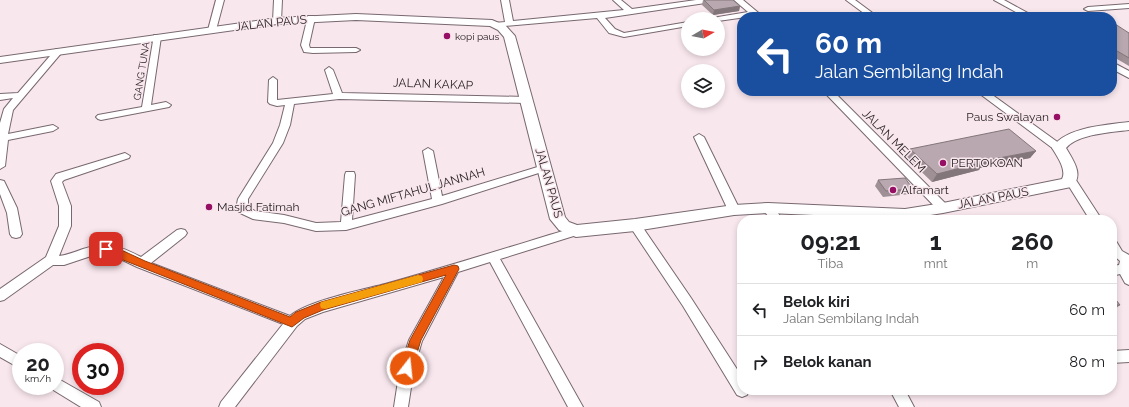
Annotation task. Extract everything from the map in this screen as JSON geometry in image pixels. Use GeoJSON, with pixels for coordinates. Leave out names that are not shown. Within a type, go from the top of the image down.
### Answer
{"type":"FeatureCollection","features":[{"type":"Feature","properties":{"kind":"main road","name":"JALAN PAUS"},"geometry":{"type":"LineString","coordinates":[[0,60],[277,21],[311,18],[356,17],[503,24],[509,36],[558,220],[564,226],[576,231],[636,225],[734,210],[768,208],[904,214],[943,208],[1060,184],[1070,180]]}},
{"type":"Feature","properties":{"kind":"main road"},"geometry":{"type":"LineString","coordinates":[[1070,180],[1070,170],[1059,148],[1064,142],[1077,136],[1107,129],[1129,126]]}},
{"type":"Feature","properties":{"kind":"street"},"geometry":{"type":"LineString","coordinates":[[212,30],[220,0]]}},
{"type":"Feature","properties":{"kind":"street"},"geometry":{"type":"LineString","coordinates":[[277,21],[278,0]]}},
{"type":"Feature","properties":{"kind":"street"},"geometry":{"type":"LineString","coordinates":[[505,0],[503,24],[599,16],[712,0]]}},
{"type":"Feature","properties":{"kind":"street"},"geometry":{"type":"LineString","coordinates":[[617,0],[631,12]]}},
{"type":"Feature","properties":{"kind":"street"},"geometry":{"type":"LineString","coordinates":[[738,0],[753,12]]}},
{"type":"Feature","properties":{"kind":"street"},"geometry":{"type":"LineString","coordinates":[[850,0],[867,12]]}},
{"type":"Feature","properties":{"kind":"street"},"geometry":{"type":"LineString","coordinates":[[998,0],[1021,12]]}},
{"type":"Feature","properties":{"kind":"street"},"geometry":{"type":"LineString","coordinates":[[1088,9],[1129,6]]}},
{"type":"Feature","properties":{"kind":"street"},"geometry":{"type":"LineString","coordinates":[[599,16],[612,31],[624,35],[681,25]]}},
{"type":"Feature","properties":{"kind":"street"},"geometry":{"type":"LineString","coordinates":[[725,18],[737,17]]}},
{"type":"Feature","properties":{"kind":"street"},"geometry":{"type":"LineString","coordinates":[[311,18],[305,44],[307,50],[356,50]]}},
{"type":"Feature","properties":{"kind":"street","name":"GANG TUNA"},"geometry":{"type":"LineString","coordinates":[[146,109],[157,38]]}},
{"type":"Feature","properties":{"kind":"street"},"geometry":{"type":"LineString","coordinates":[[0,166],[2,134],[5,117],[9,109],[59,51]]}},
{"type":"Feature","properties":{"kind":"street"},"geometry":{"type":"LineString","coordinates":[[1117,68],[1129,75]]}},
{"type":"Feature","properties":{"kind":"street"},"geometry":{"type":"LineString","coordinates":[[329,70],[333,84],[339,96]]}},
{"type":"Feature","properties":{"kind":"street","name":"JALAN KAKAP"},"geometry":{"type":"LineString","coordinates":[[273,80],[272,99],[273,102],[277,103],[339,96],[526,100]]}},
{"type":"Feature","properties":{"kind":"street"},"geometry":{"type":"LineString","coordinates":[[0,97],[21,95]]}},
{"type":"Feature","properties":{"kind":"street","name":"JALAN MELEM"},"geometry":{"type":"LineString","coordinates":[[833,96],[943,208]]}},
{"type":"Feature","properties":{"kind":"street"},"geometry":{"type":"LineString","coordinates":[[988,96],[1059,148]]}},
{"type":"Feature","properties":{"kind":"street","name":"GANG MIFTAHUL JANNAH"},"geometry":{"type":"LineString","coordinates":[[290,102],[285,125],[278,143],[243,199],[242,208],[253,215],[284,219],[316,227],[346,226],[438,201],[544,168]]}},
{"type":"Feature","properties":{"kind":"street"},"geometry":{"type":"LineString","coordinates":[[101,117],[166,105]]}},
{"type":"Feature","properties":{"kind":"street"},"geometry":{"type":"LineString","coordinates":[[2,134],[53,128]]}},
{"type":"Feature","properties":{"kind":"street"},"geometry":{"type":"LineString","coordinates":[[698,137],[734,210]]}},
{"type":"Feature","properties":{"kind":"street"},"geometry":{"type":"LineString","coordinates":[[428,152],[438,201]]}},
{"type":"Feature","properties":{"kind":"street"},"geometry":{"type":"LineString","coordinates":[[0,296],[51,260],[65,226],[65,206],[56,181],[60,177],[124,156]]}},
{"type":"Feature","properties":{"kind":"street"},"geometry":{"type":"LineString","coordinates":[[346,226],[350,175]]}},
{"type":"Feature","properties":{"kind":"street"},"geometry":{"type":"LineString","coordinates":[[1070,180],[1093,215]]}},
{"type":"Feature","properties":{"kind":"street"},"geometry":{"type":"LineString","coordinates":[[0,184],[10,200],[14,213],[16,234]]}},
{"type":"Feature","properties":{"kind":"street"},"geometry":{"type":"LineString","coordinates":[[768,208],[773,215]]}},
{"type":"Feature","properties":{"kind":"street"},"geometry":{"type":"LineString","coordinates":[[636,225],[737,381]]}},
{"type":"Feature","properties":{"kind":"street"},"geometry":{"type":"LineString","coordinates":[[226,407],[292,322],[300,315],[321,306],[454,269],[576,231]]}},
{"type":"Feature","properties":{"kind":"street"},"geometry":{"type":"LineString","coordinates":[[141,264],[181,233]]}},
{"type":"Feature","properties":{"kind":"street"},"geometry":{"type":"LineString","coordinates":[[51,260],[59,261],[91,250],[106,249],[292,322]]}},
{"type":"Feature","properties":{"kind":"street"},"geometry":{"type":"LineString","coordinates":[[1117,252],[1129,280]]}},
{"type":"Feature","properties":{"kind":"street"},"geometry":{"type":"LineString","coordinates":[[493,257],[576,407]]}},
{"type":"Feature","properties":{"kind":"street"},"geometry":{"type":"LineString","coordinates":[[401,407],[407,368],[416,340],[454,269]]}},
{"type":"Feature","properties":{"kind":"street"},"geometry":{"type":"LineString","coordinates":[[0,350],[12,357]]}},
{"type":"Feature","properties":{"kind":"street"},"geometry":{"type":"LineString","coordinates":[[1117,357],[1129,356]]}},
{"type":"Feature","properties":{"kind":"street"},"geometry":{"type":"LineString","coordinates":[[64,389],[94,407]]}},
{"type":"Feature","properties":{"kind":"street"},"geometry":{"type":"LineString","coordinates":[[900,395],[907,407]]}},
{"type":"Feature","properties":{"kind":"building"},"geometry":{"type":"Polygon","coordinates":[[[704,0],[733,0],[740,6],[714,10],[704,0]]]}},
{"type":"Feature","properties":{"kind":"building"},"geometry":{"type":"Polygon","coordinates":[[[1117,25],[1129,33],[1129,58],[1117,51],[1117,25]]]}},
{"type":"Feature","properties":{"kind":"building"},"geometry":{"type":"Polygon","coordinates":[[[1009,129],[1036,151],[983,161],[984,162],[937,174],[910,149],[1009,129]]]}},
{"type":"Feature","properties":{"kind":"building"},"geometry":{"type":"Polygon","coordinates":[[[905,178],[913,189],[886,191],[878,180],[905,178]]]}},
{"type":"Feature","properties":{"kind":"waterway"},"geometry":{"type":"LineString","coordinates":[[209,27],[216,0]]}},
{"type":"Feature","properties":{"kind":"slow traffic"},"geometry":{"type":"LineString","coordinates":[[325,305],[418,279]]}},
{"type":"Feature","properties":{"kind":"place","name":"kopi paus"},"geometry":{"type":"Point","coordinates":[447,36]}},
{"type":"Feature","properties":{"kind":"place","name":"Paus Swalayan"},"geometry":{"type":"Point","coordinates":[1057,117]}},
{"type":"Feature","properties":{"kind":"place","name":"PERTOKOAN"},"geometry":{"type":"Point","coordinates":[943,163]}},
{"type":"Feature","properties":{"kind":"place","name":"Alfamart"},"geometry":{"type":"Point","coordinates":[893,190]}},
{"type":"Feature","properties":{"kind":"place","name":"Masjid Fatimah"},"geometry":{"type":"Point","coordinates":[209,207]}},
{"type":"Feature","properties":{"kind":"route"},"geometry":{"type":"LineString","coordinates":[[106,249],[292,322],[300,315],[321,306],[454,269],[416,340],[407,368]]}}]}
